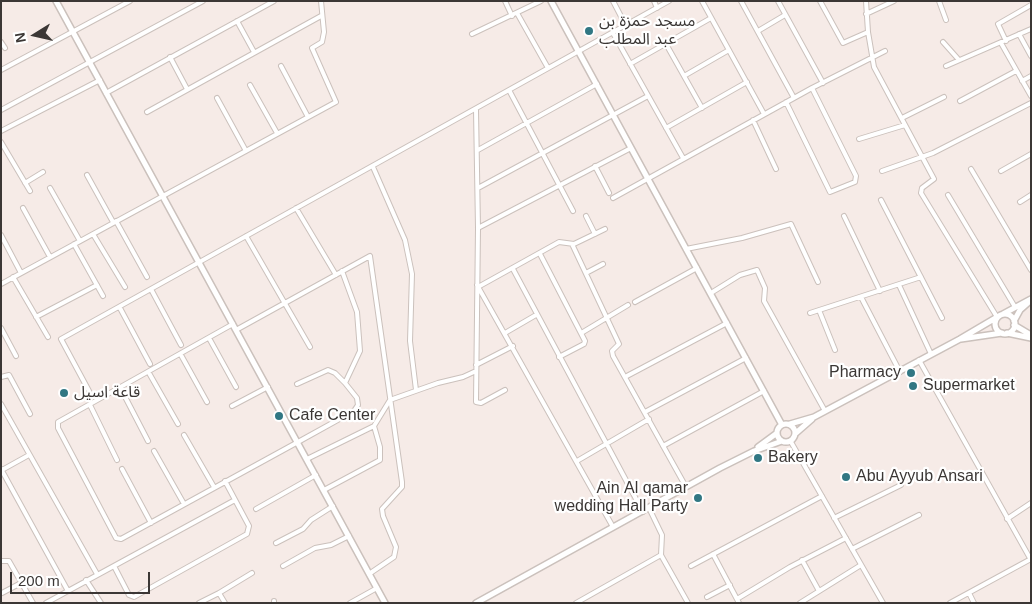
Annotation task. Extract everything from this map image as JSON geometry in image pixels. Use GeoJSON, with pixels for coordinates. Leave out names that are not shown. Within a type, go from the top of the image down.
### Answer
{"type":"FeatureCollection","features":[{"type":"Feature","properties":{"kind":"street"},"geometry":{"type":"LineString","coordinates":[[56,1],[385,603]]}},
{"type":"Feature","properties":{"kind":"street"},"geometry":{"type":"LineString","coordinates":[[1,70],[130,1]]}},
{"type":"Feature","properties":{"kind":"street"},"geometry":{"type":"LineString","coordinates":[[1,110],[203,1]]}},
{"type":"Feature","properties":{"kind":"street"},"geometry":{"type":"LineString","coordinates":[[106,93],[274,1]]}},
{"type":"Feature","properties":{"kind":"street"},"geometry":{"type":"LineString","coordinates":[[1,284],[336,102],[312,48],[322,42],[324,32],[321,1]]}},
{"type":"Feature","properties":{"kind":"street"},"geometry":{"type":"LineString","coordinates":[[505,1],[512,16]]}},
{"type":"Feature","properties":{"kind":"street"},"geometry":{"type":"LineString","coordinates":[[472,34],[541,1]]}},
{"type":"Feature","properties":{"kind":"street"},"geometry":{"type":"LineString","coordinates":[[551,1],[782,425]]}},
{"type":"Feature","properties":{"kind":"street"},"geometry":{"type":"LineString","coordinates":[[613,1],[626,26]]}},
{"type":"Feature","properties":{"kind":"street"},"geometry":{"type":"LineString","coordinates":[[654,1],[657,8]]}},
{"type":"Feature","properties":{"kind":"street"},"geometry":{"type":"LineString","coordinates":[[89,391],[61,339],[152,291],[296,208],[670,1]]}},
{"type":"Feature","properties":{"kind":"street"},"geometry":{"type":"LineString","coordinates":[[702,1],[764,114]]}},
{"type":"Feature","properties":{"kind":"street"},"geometry":{"type":"LineString","coordinates":[[741,1],[794,98]]}},
{"type":"Feature","properties":{"kind":"street"},"geometry":{"type":"LineString","coordinates":[[778,1],[823,83]]}},
{"type":"Feature","properties":{"kind":"street"},"geometry":{"type":"LineString","coordinates":[[820,1],[842,43],[868,32]]}},
{"type":"Feature","properties":{"kind":"street"},"geometry":{"type":"LineString","coordinates":[[866,1],[871,57],[934,179],[922,188],[921,193],[999,316]]}},
{"type":"Feature","properties":{"kind":"street"},"geometry":{"type":"LineString","coordinates":[[866,14],[894,1]]}},
{"type":"Feature","properties":{"kind":"street"},"geometry":{"type":"LineString","coordinates":[[939,1],[946,20]]}},
{"type":"Feature","properties":{"kind":"street"},"geometry":{"type":"LineString","coordinates":[[1006,41],[998,24],[1031,5]]}},
{"type":"Feature","properties":{"kind":"street"},"geometry":{"type":"LineString","coordinates":[[517,13],[548,68]]}},
{"type":"Feature","properties":{"kind":"street"},"geometry":{"type":"LineString","coordinates":[[758,31],[785,15]]}},
{"type":"Feature","properties":{"kind":"street"},"geometry":{"type":"LineString","coordinates":[[147,112],[321,16]]}},
{"type":"Feature","properties":{"kind":"street"},"geometry":{"type":"LineString","coordinates":[[630,64],[711,18]]}},
{"type":"Feature","properties":{"kind":"street"},"geometry":{"type":"LineString","coordinates":[[237,21],[254,52]]}},
{"type":"Feature","properties":{"kind":"street"},"geometry":{"type":"LineString","coordinates":[[946,66],[1031,29]]}},
{"type":"Feature","properties":{"kind":"street"},"geometry":{"type":"LineString","coordinates":[[613,33],[683,158]]}},
{"type":"Feature","properties":{"kind":"street"},"geometry":{"type":"LineString","coordinates":[[1019,34],[1031,56]]}},
{"type":"Feature","properties":{"kind":"street"},"geometry":{"type":"LineString","coordinates":[[1,42],[5,48]]}},
{"type":"Feature","properties":{"kind":"street"},"geometry":{"type":"LineString","coordinates":[[943,42],[959,60]]}},
{"type":"Feature","properties":{"kind":"street"},"geometry":{"type":"LineString","coordinates":[[1001,43],[1031,96]]}},
{"type":"Feature","properties":{"kind":"street"},"geometry":{"type":"LineString","coordinates":[[666,44],[702,108]]}},
{"type":"Feature","properties":{"kind":"street"},"geometry":{"type":"LineString","coordinates":[[684,76],[729,50]]}},
{"type":"Feature","properties":{"kind":"street"},"geometry":{"type":"LineString","coordinates":[[613,198],[786,102],[885,51]]}},
{"type":"Feature","properties":{"kind":"street"},"geometry":{"type":"LineString","coordinates":[[170,57],[187,89]]}},
{"type":"Feature","properties":{"kind":"street"},"geometry":{"type":"LineString","coordinates":[[281,66],[308,117]]}},
{"type":"Feature","properties":{"kind":"street"},"geometry":{"type":"LineString","coordinates":[[960,101],[1016,71]]}},
{"type":"Feature","properties":{"kind":"street"},"geometry":{"type":"LineString","coordinates":[[1022,81],[1031,76]]}},
{"type":"Feature","properties":{"kind":"street"},"geometry":{"type":"LineString","coordinates":[[1,132],[100,80]]}},
{"type":"Feature","properties":{"kind":"street"},"geometry":{"type":"LineString","coordinates":[[666,128],[747,82]]}},
{"type":"Feature","properties":{"kind":"street"},"geometry":{"type":"LineString","coordinates":[[478,150],[597,84]]}},
{"type":"Feature","properties":{"kind":"street"},"geometry":{"type":"LineString","coordinates":[[250,85],[277,133]]}},
{"type":"Feature","properties":{"kind":"street"},"geometry":{"type":"LineString","coordinates":[[786,102],[830,192],[855,182],[856,176],[812,88]]}},
{"type":"Feature","properties":{"kind":"street"},"geometry":{"type":"LineString","coordinates":[[509,90],[573,211]]}},
{"type":"Feature","properties":{"kind":"street"},"geometry":{"type":"LineString","coordinates":[[478,188],[544,154],[648,96]]}},
{"type":"Feature","properties":{"kind":"street"},"geometry":{"type":"LineString","coordinates":[[902,118],[944,97]]}},
{"type":"Feature","properties":{"kind":"street"},"geometry":{"type":"LineString","coordinates":[[217,98],[246,151]]}},
{"type":"Feature","properties":{"kind":"street"},"geometry":{"type":"LineString","coordinates":[[882,171],[924,157],[1031,103]]}},
{"type":"Feature","properties":{"kind":"street"},"geometry":{"type":"LineString","coordinates":[[476,110],[478,150],[477,403],[481,403],[505,390]]}},
{"type":"Feature","properties":{"kind":"street"},"geometry":{"type":"LineString","coordinates":[[753,120],[776,169]]}},
{"type":"Feature","properties":{"kind":"street"},"geometry":{"type":"LineString","coordinates":[[859,139],[905,125]]}},
{"type":"Feature","properties":{"kind":"street"},"geometry":{"type":"LineString","coordinates":[[1,142],[30,191]]}},
{"type":"Feature","properties":{"kind":"street"},"geometry":{"type":"LineString","coordinates":[[478,228],[631,148]]}},
{"type":"Feature","properties":{"kind":"street"},"geometry":{"type":"LineString","coordinates":[[1001,171],[1031,154]]}},
{"type":"Feature","properties":{"kind":"street"},"geometry":{"type":"LineString","coordinates":[[595,166],[609,193]]}},
{"type":"Feature","properties":{"kind":"street"},"geometry":{"type":"LineString","coordinates":[[373,167],[405,240],[412,274],[410,341],[416,390]]}},
{"type":"Feature","properties":{"kind":"street"},"geometry":{"type":"LineString","coordinates":[[970,169],[1031,270]]}},
{"type":"Feature","properties":{"kind":"street"},"geometry":{"type":"LineString","coordinates":[[25,183],[43,172]]}},
{"type":"Feature","properties":{"kind":"street"},"geometry":{"type":"LineString","coordinates":[[87,175],[146,277]]}},
{"type":"Feature","properties":{"kind":"street"},"geometry":{"type":"LineString","coordinates":[[50,188],[80,241]]}},
{"type":"Feature","properties":{"kind":"street"},"geometry":{"type":"LineString","coordinates":[[948,195],[1015,307]]}},
{"type":"Feature","properties":{"kind":"street"},"geometry":{"type":"LineString","coordinates":[[1020,202],[1031,195]]}},
{"type":"Feature","properties":{"kind":"street"},"geometry":{"type":"LineString","coordinates":[[881,200],[942,318]]}},
{"type":"Feature","properties":{"kind":"street"},"geometry":{"type":"LineString","coordinates":[[23,208],[50,257]]}},
{"type":"Feature","properties":{"kind":"street"},"geometry":{"type":"LineString","coordinates":[[296,208],[336,275]]}},
{"type":"Feature","properties":{"kind":"street"},"geometry":{"type":"LineString","coordinates":[[586,216],[594,234]]}},
{"type":"Feature","properties":{"kind":"street"},"geometry":{"type":"LineString","coordinates":[[844,216],[880,291]]}},
{"type":"Feature","properties":{"kind":"street"},"geometry":{"type":"LineString","coordinates":[[686,249],[742,238],[790,224],[818,282]]}},
{"type":"Feature","properties":{"kind":"street"},"geometry":{"type":"LineString","coordinates":[[477,286],[513,270],[562,242],[572,244],[605,229]]}},
{"type":"Feature","properties":{"kind":"street"},"geometry":{"type":"LineString","coordinates":[[93,234],[126,288]]}},
{"type":"Feature","properties":{"kind":"street"},"geometry":{"type":"LineString","coordinates":[[1,235],[21,273]]}},
{"type":"Feature","properties":{"kind":"street"},"geometry":{"type":"LineString","coordinates":[[246,236],[310,348]]}},
{"type":"Feature","properties":{"kind":"street"},"geometry":{"type":"LineString","coordinates":[[74,244],[103,296]]}},
{"type":"Feature","properties":{"kind":"street"},"geometry":{"type":"LineString","coordinates":[[572,244],[619,344],[612,351],[612,354],[686,487]]}},
{"type":"Feature","properties":{"kind":"street"},"geometry":{"type":"LineString","coordinates":[[540,254],[583,332],[585,342],[559,357]]}},
{"type":"Feature","properties":{"kind":"street"},"geometry":{"type":"LineString","coordinates":[[297,384],[328,370],[335,372],[357,398],[358,405],[354,411],[122,539],[116,538],[60,431],[58,422],[121,389],[209,338],[286,304],[370,256],[402,487],[386,503],[382,512],[396,550],[392,560],[369,574]]}},
{"type":"Feature","properties":{"kind":"street"},"geometry":{"type":"LineString","coordinates":[[586,273],[603,264]]}},
{"type":"Feature","properties":{"kind":"street"},"geometry":{"type":"LineString","coordinates":[[635,302],[697,268]]}},
{"type":"Feature","properties":{"kind":"street"},"geometry":{"type":"LineString","coordinates":[[513,270],[643,512]]}},
{"type":"Feature","properties":{"kind":"street"},"geometry":{"type":"LineString","coordinates":[[711,293],[740,275],[757,270],[765,288],[764,301],[825,411]]}},
{"type":"Feature","properties":{"kind":"street"},"geometry":{"type":"LineString","coordinates":[[342,271],[357,312],[360,351],[345,383]]}},
{"type":"Feature","properties":{"kind":"street"},"geometry":{"type":"LineString","coordinates":[[13,278],[48,337]]}},
{"type":"Feature","properties":{"kind":"street"},"geometry":{"type":"LineString","coordinates":[[810,313],[920,278]]}},
{"type":"Feature","properties":{"kind":"street"},"geometry":{"type":"LineString","coordinates":[[36,318],[96,285]]}},
{"type":"Feature","properties":{"kind":"street"},"geometry":{"type":"LineString","coordinates":[[899,285],[931,354]]}},
{"type":"Feature","properties":{"kind":"street"},"geometry":{"type":"LineString","coordinates":[[477,286],[506,333],[613,528]]}},
{"type":"Feature","properties":{"kind":"street"},"geometry":{"type":"LineString","coordinates":[[152,291],[181,345]]}},
{"type":"Feature","properties":{"kind":"street"},"geometry":{"type":"LineString","coordinates":[[861,297],[900,372]]}},
{"type":"Feature","properties":{"kind":"street"},"geometry":{"type":"LineString","coordinates":[[1004,333],[1014,323],[1020,310],[1031,299]]}},
{"type":"Feature","properties":{"kind":"street"},"geometry":{"type":"LineString","coordinates":[[782,425],[814,417],[960,340],[1031,299]]}},
{"type":"Feature","properties":{"kind":"street"},"geometry":{"type":"LineString","coordinates":[[583,332],[628,305]]}},
{"type":"Feature","properties":{"kind":"street"},"geometry":{"type":"LineString","coordinates":[[120,308],[150,364]]}},
{"type":"Feature","properties":{"kind":"street"},"geometry":{"type":"LineString","coordinates":[[819,310],[836,350]]}},
{"type":"Feature","properties":{"kind":"street"},"geometry":{"type":"LineString","coordinates":[[506,333],[536,315]]}},
{"type":"Feature","properties":{"kind":"street"},"geometry":{"type":"LineString","coordinates":[[999,316],[1010,315],[1014,323],[1031,337]]}},
{"type":"Feature","properties":{"kind":"street"},"geometry":{"type":"LineString","coordinates":[[999,316],[995,326],[1004,333]]}},
{"type":"Feature","properties":{"kind":"street"},"geometry":{"type":"LineString","coordinates":[[625,377],[727,322]]}},
{"type":"Feature","properties":{"kind":"street"},"geometry":{"type":"LineString","coordinates":[[1,328],[16,356]]}},
{"type":"Feature","properties":{"kind":"street"},"geometry":{"type":"LineString","coordinates":[[960,340],[1004,333],[1031,337]]}},
{"type":"Feature","properties":{"kind":"street"},"geometry":{"type":"LineString","coordinates":[[209,338],[236,387]]}},
{"type":"Feature","properties":{"kind":"street"},"geometry":{"type":"LineString","coordinates":[[476,365],[513,346]]}},
{"type":"Feature","properties":{"kind":"street"},"geometry":{"type":"LineString","coordinates":[[181,354],[206,402]]}},
{"type":"Feature","properties":{"kind":"street"},"geometry":{"type":"LineString","coordinates":[[644,412],[746,358]]}},
{"type":"Feature","properties":{"kind":"street"},"geometry":{"type":"LineString","coordinates":[[919,360],[1031,560],[950,603]]}},
{"type":"Feature","properties":{"kind":"street"},"geometry":{"type":"LineString","coordinates":[[307,459],[374,426],[390,400],[416,390],[462,377],[476,370]]}},
{"type":"Feature","properties":{"kind":"street"},"geometry":{"type":"LineString","coordinates":[[149,373],[178,424]]}},
{"type":"Feature","properties":{"kind":"street"},"geometry":{"type":"LineString","coordinates":[[1,377],[9,375],[30,414]]}},
{"type":"Feature","properties":{"kind":"street"},"geometry":{"type":"LineString","coordinates":[[232,406],[268,388]]}},
{"type":"Feature","properties":{"kind":"street"},"geometry":{"type":"LineString","coordinates":[[121,389],[148,441]]}},
{"type":"Feature","properties":{"kind":"street"},"geometry":{"type":"LineString","coordinates":[[663,446],[764,391]]}},
{"type":"Feature","properties":{"kind":"street"},"geometry":{"type":"LineString","coordinates":[[1,404],[97,574]]}},
{"type":"Feature","properties":{"kind":"street"},"geometry":{"type":"LineString","coordinates":[[90,405],[117,460]]}},
{"type":"Feature","properties":{"kind":"street"},"geometry":{"type":"LineString","coordinates":[[791,442],[796,433],[814,417]]}},
{"type":"Feature","properties":{"kind":"street"},"geometry":{"type":"LineString","coordinates":[[577,461],[649,420]]}},
{"type":"Feature","properties":{"kind":"street"},"geometry":{"type":"LineString","coordinates":[[790,424],[796,433]]}},
{"type":"Feature","properties":{"kind":"street"},"geometry":{"type":"LineString","coordinates":[[754,451],[777,433],[782,425]]}},
{"type":"Feature","properties":{"kind":"street"},"geometry":{"type":"LineString","coordinates":[[324,490],[380,460],[380,447],[374,426]]}},
{"type":"Feature","properties":{"kind":"street"},"geometry":{"type":"LineString","coordinates":[[777,433],[782,441]]}},
{"type":"Feature","properties":{"kind":"street"},"geometry":{"type":"LineString","coordinates":[[184,435],[214,487]]}},
{"type":"Feature","properties":{"kind":"street"},"geometry":{"type":"LineString","coordinates":[[476,603],[754,451],[782,441],[791,442]]}},
{"type":"Feature","properties":{"kind":"street"},"geometry":{"type":"LineString","coordinates":[[791,442],[881,602]]}},
{"type":"Feature","properties":{"kind":"street"},"geometry":{"type":"LineString","coordinates":[[154,451],[184,504]]}},
{"type":"Feature","properties":{"kind":"street"},"geometry":{"type":"LineString","coordinates":[[29,454],[2,470],[68,591]]}},
{"type":"Feature","properties":{"kind":"street"},"geometry":{"type":"LineString","coordinates":[[122,469],[151,522]]}},
{"type":"Feature","properties":{"kind":"street"},"geometry":{"type":"LineString","coordinates":[[256,509],[316,475]]}},
{"type":"Feature","properties":{"kind":"street"},"geometry":{"type":"LineString","coordinates":[[114,566],[129,595],[134,597],[247,534],[250,529],[225,481]]}},
{"type":"Feature","properties":{"kind":"street"},"geometry":{"type":"LineString","coordinates":[[834,518],[901,485]]}},
{"type":"Feature","properties":{"kind":"street"},"geometry":{"type":"LineString","coordinates":[[691,566],[822,496]]}},
{"type":"Feature","properties":{"kind":"street"},"geometry":{"type":"LineString","coordinates":[[46,603],[54,601],[86,580],[235,500]]}},
{"type":"Feature","properties":{"kind":"street"},"geometry":{"type":"LineString","coordinates":[[1007,519],[1031,504]]}},
{"type":"Feature","properties":{"kind":"street"},"geometry":{"type":"LineString","coordinates":[[276,544],[303,529],[311,520],[333,506]]}},
{"type":"Feature","properties":{"kind":"street"},"geometry":{"type":"LineString","coordinates":[[649,508],[662,535],[661,555],[688,603]]}},
{"type":"Feature","properties":{"kind":"street"},"geometry":{"type":"LineString","coordinates":[[852,549],[919,515]]}},
{"type":"Feature","properties":{"kind":"street"},"geometry":{"type":"LineString","coordinates":[[283,566],[315,548],[331,545],[348,536]]}},
{"type":"Feature","properties":{"kind":"street"},"geometry":{"type":"LineString","coordinates":[[713,554],[738,601],[802,560],[846,538]]}},
{"type":"Feature","properties":{"kind":"street"},"geometry":{"type":"LineString","coordinates":[[576,603],[661,555]]}},
{"type":"Feature","properties":{"kind":"street"},"geometry":{"type":"LineString","coordinates":[[802,560],[819,591]]}},
{"type":"Feature","properties":{"kind":"street"},"geometry":{"type":"LineString","coordinates":[[1,561],[9,561],[33,603]]}},
{"type":"Feature","properties":{"kind":"street"},"geometry":{"type":"LineString","coordinates":[[800,603],[861,565]]}},
{"type":"Feature","properties":{"kind":"street"},"geometry":{"type":"LineString","coordinates":[[199,603],[252,573]]}},
{"type":"Feature","properties":{"kind":"street"},"geometry":{"type":"LineString","coordinates":[[86,580],[100,603]]}},
{"type":"Feature","properties":{"kind":"street"},"geometry":{"type":"LineString","coordinates":[[2,593],[21,583]]}},
{"type":"Feature","properties":{"kind":"street"},"geometry":{"type":"LineString","coordinates":[[708,597],[730,585]]}},
{"type":"Feature","properties":{"kind":"street"},"geometry":{"type":"LineString","coordinates":[[350,603],[377,588]]}},
{"type":"Feature","properties":{"kind":"street"},"geometry":{"type":"LineString","coordinates":[[219,592],[225,603]]}},
{"type":"Feature","properties":{"kind":"street"},"geometry":{"type":"LineString","coordinates":[[969,593],[974,603]]}},
{"type":"Feature","properties":{"kind":"place","name":"مسجد حمزة بن عبد المطلب"},"geometry":{"type":"Point","coordinates":[589,31]}},
{"type":"Feature","properties":{"kind":"place","name":"Pharmacy"},"geometry":{"type":"Point","coordinates":[911,373]}},
{"type":"Feature","properties":{"kind":"place","name":"Supermarket"},"geometry":{"type":"Point","coordinates":[913,386]}},
{"type":"Feature","properties":{"kind":"place","name":"قاعة اسيل"},"geometry":{"type":"Point","coordinates":[64,393]}},
{"type":"Feature","properties":{"kind":"place","name":"Cafe Center"},"geometry":{"type":"Point","coordinates":[279,416]}},
{"type":"Feature","properties":{"kind":"place","name":"Bakery"},"geometry":{"type":"Point","coordinates":[758,458]}},
{"type":"Feature","properties":{"kind":"place","name":"Abu Ayyub Ansari"},"geometry":{"type":"Point","coordinates":[846,477]}},
{"type":"Feature","properties":{"kind":"place","name":"Ain Al qamar wedding Hall Party"},"geometry":{"type":"Point","coordinates":[698,498]}}]}
